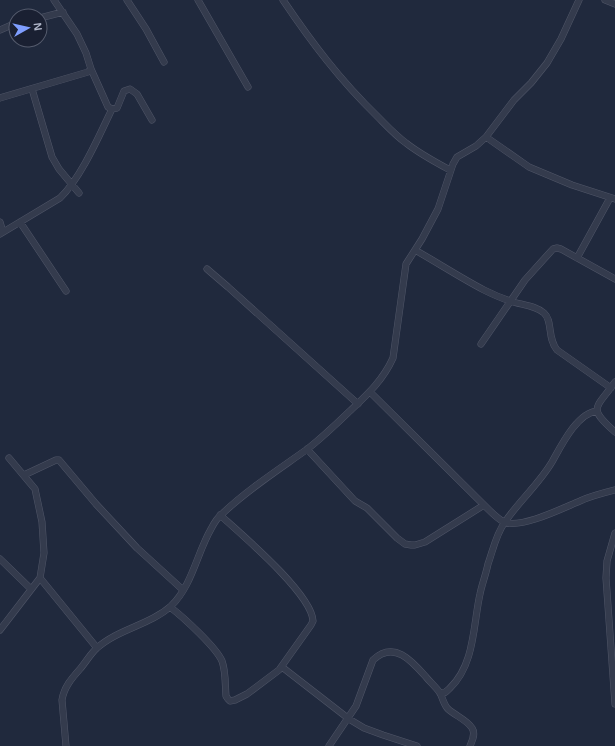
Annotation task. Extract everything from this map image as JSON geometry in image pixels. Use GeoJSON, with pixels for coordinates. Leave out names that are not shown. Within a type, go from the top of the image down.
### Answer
{"type":"FeatureCollection","features":[{"type":"Feature","properties":{"kind":"street"},"geometry":{"type":"LineString","coordinates":[[54,0],[64,12],[77,34],[108,107],[112,110]]}},
{"type":"Feature","properties":{"kind":"street"},"geometry":{"type":"LineString","coordinates":[[127,0],[146,29],[164,62]]}},
{"type":"Feature","properties":{"kind":"street"},"geometry":{"type":"LineString","coordinates":[[198,0],[248,87]]}},
{"type":"Feature","properties":{"kind":"street"},"geometry":{"type":"LineString","coordinates":[[283,0],[322,56],[373,112],[405,143],[422,155],[450,170]]}},
{"type":"Feature","properties":{"kind":"street"},"geometry":{"type":"LineString","coordinates":[[66,746],[62,700],[63,694],[73,678],[97,648],[106,641],[156,616],[170,607],[183,590],[195,566],[207,536],[220,515],[307,449],[358,404],[387,372],[393,358],[406,264],[422,239],[438,209],[450,170],[457,157],[476,146],[486,137],[514,100],[531,83],[547,62],[561,39],[579,0]]}},
{"type":"Feature","properties":{"kind":"street"},"geometry":{"type":"LineString","coordinates":[[605,0],[615,4]]}},
{"type":"Feature","properties":{"kind":"street"},"geometry":{"type":"LineString","coordinates":[[48,16],[64,12]]}},
{"type":"Feature","properties":{"kind":"street"},"geometry":{"type":"LineString","coordinates":[[0,98],[88,72],[91,69]]}},
{"type":"Feature","properties":{"kind":"street"},"geometry":{"type":"LineString","coordinates":[[32,89],[52,157],[59,169],[79,193]]}},
{"type":"Feature","properties":{"kind":"street"},"geometry":{"type":"LineString","coordinates":[[0,222],[2,233],[60,198],[66,192],[91,151],[112,110],[117,108],[124,91],[130,90],[137,94],[152,120]]}},
{"type":"Feature","properties":{"kind":"street"},"geometry":{"type":"LineString","coordinates":[[486,137],[529,166],[572,185],[613,198],[577,258]]}},
{"type":"Feature","properties":{"kind":"street"},"geometry":{"type":"LineString","coordinates":[[20,222],[66,291]]}},
{"type":"Feature","properties":{"kind":"street"},"geometry":{"type":"LineString","coordinates":[[481,344],[525,280],[553,249],[561,249],[615,279]]}},
{"type":"Feature","properties":{"kind":"street"},"geometry":{"type":"LineString","coordinates":[[415,250],[483,289],[510,301],[531,306],[543,312],[548,317],[551,340],[557,350],[611,388]]}},
{"type":"Feature","properties":{"kind":"street"},"geometry":{"type":"LineString","coordinates":[[207,269],[358,404]]}},
{"type":"Feature","properties":{"kind":"street"},"geometry":{"type":"LineString","coordinates":[[615,382],[597,406],[599,416],[615,432]]}},
{"type":"Feature","properties":{"kind":"street"},"geometry":{"type":"LineString","coordinates":[[370,392],[484,505],[504,522],[515,523],[532,520],[553,513],[580,501],[615,490]]}},
{"type":"Feature","properties":{"kind":"street"},"geometry":{"type":"LineString","coordinates":[[440,694],[446,692],[454,684],[467,662],[480,590],[496,540],[504,522],[551,464],[568,434],[586,414],[597,411]]}},
{"type":"Feature","properties":{"kind":"street"},"geometry":{"type":"LineString","coordinates":[[307,449],[355,501],[367,508],[397,538],[406,544],[415,545],[425,542],[484,505]]}},
{"type":"Feature","properties":{"kind":"street"},"geometry":{"type":"LineString","coordinates":[[0,630],[40,578],[44,553],[42,522],[35,489],[9,458]]}},
{"type":"Feature","properties":{"kind":"street"},"geometry":{"type":"LineString","coordinates":[[24,475],[59,460],[96,504],[137,548],[183,590]]}},
{"type":"Feature","properties":{"kind":"street"},"geometry":{"type":"LineString","coordinates":[[170,607],[218,653],[222,662],[226,696],[230,701],[247,694],[282,667],[311,625],[313,617],[302,598],[285,576],[220,515]]}},
{"type":"Feature","properties":{"kind":"street"},"geometry":{"type":"LineString","coordinates":[[615,533],[607,561],[606,578],[615,704]]}},
{"type":"Feature","properties":{"kind":"street"},"geometry":{"type":"LineString","coordinates":[[0,559],[31,589]]}},
{"type":"Feature","properties":{"kind":"street"},"geometry":{"type":"LineString","coordinates":[[40,578],[97,648]]}},
{"type":"Feature","properties":{"kind":"street"},"geometry":{"type":"LineString","coordinates":[[329,746],[349,719],[356,706],[374,660],[379,654],[393,652],[406,658],[416,666],[440,694],[448,709],[459,716],[472,728],[473,735],[470,746]]}},
{"type":"Feature","properties":{"kind":"street"},"geometry":{"type":"LineString","coordinates":[[282,667],[349,719],[364,728],[417,746]]}}]}
